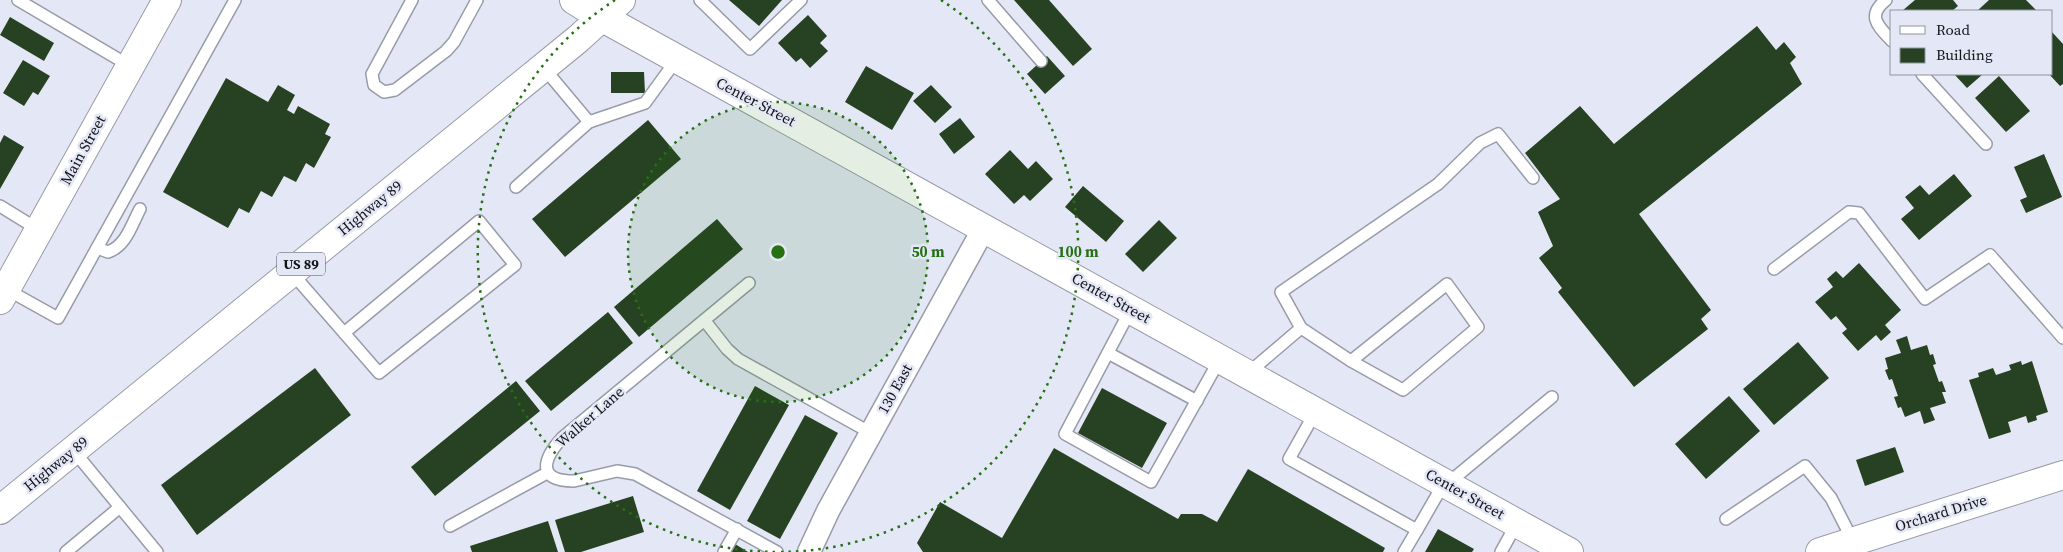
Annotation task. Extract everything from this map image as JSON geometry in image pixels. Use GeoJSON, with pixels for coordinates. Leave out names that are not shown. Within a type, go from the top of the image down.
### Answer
{"type":"FeatureCollection","features":[{"type":"Feature","properties":{"kind":"main road","name":"Main Street"},"geometry":{"type":"LineString","coordinates":[[3,295],[167,0]]}},
{"type":"Feature","properties":{"kind":"main road","name":"Center Street"},"geometry":{"type":"LineString","coordinates":[[574,0],[612,9],[678,60],[1569,552]]}},
{"type":"Feature","properties":{"kind":"main road","name":"Highway 89"},"geometry":{"type":"LineString","coordinates":[[0,510],[612,9]]}},
{"type":"Feature","properties":{"kind":"main road","name":"Orchard Drive"},"geometry":{"type":"LineString","coordinates":[[1820,552],[2063,475]]}},
{"type":"Feature","properties":{"kind":"street","name":"130 East"},"geometry":{"type":"LineString","coordinates":[[809,552],[819,529],[984,228]]}},
{"type":"Feature","properties":{"kind":"lane"},"geometry":{"type":"LineString","coordinates":[[18,0],[130,66]]}},
{"type":"Feature","properties":{"kind":"lane"},"geometry":{"type":"LineString","coordinates":[[3,295],[58,318],[235,0]]}},
{"type":"Feature","properties":{"kind":"lane"},"geometry":{"type":"LineString","coordinates":[[412,0],[372,74],[374,85],[384,92],[390,92],[400,87],[450,46],[477,0]]}},
{"type":"Feature","properties":{"kind":"lane"},"geometry":{"type":"LineString","coordinates":[[700,0],[750,49],[801,0]]}},
{"type":"Feature","properties":{"kind":"lane"},"geometry":{"type":"LineString","coordinates":[[988,0],[1041,61]]}},
{"type":"Feature","properties":{"kind":"lane"},"geometry":{"type":"LineString","coordinates":[[1886,0],[1876,10],[1875,18],[1879,27],[1890,39]]}},
{"type":"Feature","properties":{"kind":"lane"},"geometry":{"type":"LineString","coordinates":[[516,187],[589,122],[645,103],[678,60]]}},
{"type":"Feature","properties":{"kind":"lane"},"geometry":{"type":"LineString","coordinates":[[543,67],[589,122]]}},
{"type":"Feature","properties":{"kind":"lane"},"geometry":{"type":"LineString","coordinates":[[1923,75],[1986,144]]}},
{"type":"Feature","properties":{"kind":"lane"},"geometry":{"type":"LineString","coordinates":[[1351,361],[1447,284],[1478,327],[1403,390],[1351,361],[1301,328],[1281,292],[1438,184],[1480,143],[1498,134],[1533,178]]}},
{"type":"Feature","properties":{"kind":"lane"},"geometry":{"type":"LineString","coordinates":[[0,206],[39,230]]}},
{"type":"Feature","properties":{"kind":"lane"},"geometry":{"type":"LineString","coordinates":[[97,248],[108,252],[117,248],[123,241],[140,209]]}},
{"type":"Feature","properties":{"kind":"lane"},"geometry":{"type":"LineString","coordinates":[[1774,269],[1849,212],[1859,213],[1925,299],[1990,255],[2063,338]]}},
{"type":"Feature","properties":{"kind":"lane"},"geometry":{"type":"LineString","coordinates":[[291,272],[344,333],[379,373],[515,265],[479,221],[344,333]]}},
{"type":"Feature","properties":{"kind":"lane","name":"Walker Lane"},"geometry":{"type":"LineString","coordinates":[[548,473],[546,467],[548,456],[562,438],[749,284]]}},
{"type":"Feature","properties":{"kind":"lane"},"geometry":{"type":"LineString","coordinates":[[1131,309],[1065,434],[1151,482],[1220,359]]}},
{"type":"Feature","properties":{"kind":"lane"},"geometry":{"type":"LineString","coordinates":[[705,321],[738,360],[871,433]]}},
{"type":"Feature","properties":{"kind":"lane"},"geometry":{"type":"LineString","coordinates":[[1247,374],[1301,328]]}},
{"type":"Feature","properties":{"kind":"lane"},"geometry":{"type":"LineString","coordinates":[[1108,353],[1197,401]]}},
{"type":"Feature","properties":{"kind":"lane"},"geometry":{"type":"LineString","coordinates":[[1404,552],[1446,483],[1552,397]]}},
{"type":"Feature","properties":{"kind":"lane"},"geometry":{"type":"LineString","coordinates":[[1316,411],[1289,459],[1417,530]]}},
{"type":"Feature","properties":{"kind":"lane"},"geometry":{"type":"LineString","coordinates":[[73,450],[157,552]]}},
{"type":"Feature","properties":{"kind":"lane"},"geometry":{"type":"LineString","coordinates":[[1726,519],[1805,466],[1831,498],[1853,541]]}},
{"type":"Feature","properties":{"kind":"lane"},"geometry":{"type":"LineString","coordinates":[[450,526],[548,473],[560,480],[574,482],[610,472],[629,472],[777,552]]}},
{"type":"Feature","properties":{"kind":"lane"},"geometry":{"type":"LineString","coordinates":[[66,552],[120,507]]}},
{"type":"Feature","properties":{"kind":"lane"},"geometry":{"type":"LineString","coordinates":[[1501,552],[1517,523]]}},
{"type":"Feature","properties":{"kind":"lane"},"geometry":{"type":"LineString","coordinates":[[724,552],[737,530]]}},
{"type":"Feature","properties":{"kind":"building"},"geometry":{"type":"Polygon","coordinates":[[[729,0],[782,0],[759,26],[729,0]]]}},
{"type":"Feature","properties":{"kind":"building"},"geometry":{"type":"Polygon","coordinates":[[[1014,0],[1049,0],[1092,49],[1073,66],[1014,0]]]}},
{"type":"Feature","properties":{"kind":"building"},"geometry":{"type":"Polygon","coordinates":[[[1915,0],[1953,0],[1958,6],[1953,10],[1903,10],[1915,0]]]}},
{"type":"Feature","properties":{"kind":"building"},"geometry":{"type":"Polygon","coordinates":[[[1989,0],[2026,0],[2036,10],[1978,10],[1989,0]]]}},
{"type":"Feature","properties":{"kind":"building"},"geometry":{"type":"Polygon","coordinates":[[[808,15],[827,36],[820,43],[828,51],[810,68],[801,58],[796,62],[778,43],[808,15]]]}},
{"type":"Feature","properties":{"kind":"building"},"geometry":{"type":"Polygon","coordinates":[[[10,17],[54,43],[44,61],[0,35],[10,17]]]}},
{"type":"Feature","properties":{"kind":"building"},"geometry":{"type":"Polygon","coordinates":[[[1757,26],[1776,50],[1784,42],[1796,57],[1790,63],[1802,84],[1639,214],[1711,310],[1701,319],[1708,329],[1634,387],[1558,292],[1562,288],[1539,258],[1553,246],[1538,212],[1560,199],[1525,153],[1580,106],[1614,144],[1757,26]]]}},
{"type":"Feature","properties":{"kind":"building"},"geometry":{"type":"Polygon","coordinates":[[[2053,33],[2063,44],[2063,84],[2060,86],[2050,75],[2053,75],[2053,33]]]}},
{"type":"Feature","properties":{"kind":"building"},"geometry":{"type":"Polygon","coordinates":[[[1047,56],[1065,76],[1045,94],[1027,74],[1047,56]]]}},
{"type":"Feature","properties":{"kind":"building"},"geometry":{"type":"Polygon","coordinates":[[[23,60],[50,76],[38,95],[33,92],[24,106],[3,93],[23,60]]]}},
{"type":"Feature","properties":{"kind":"building"},"geometry":{"type":"Polygon","coordinates":[[[866,66],[914,93],[892,130],[845,102],[866,66]]]}},
{"type":"Feature","properties":{"kind":"building"},"geometry":{"type":"Polygon","coordinates":[[[611,72],[644,72],[645,93],[611,93],[611,72]]]}},
{"type":"Feature","properties":{"kind":"building"},"geometry":{"type":"Polygon","coordinates":[[[1955,75],[1982,75],[1967,88],[1955,75]]]}},
{"type":"Feature","properties":{"kind":"building"},"geometry":{"type":"Polygon","coordinates":[[[1999,76],[2030,111],[2006,132],[1975,98],[1999,76]]]}},
{"type":"Feature","properties":{"kind":"building"},"geometry":{"type":"Polygon","coordinates":[[[226,78],[268,102],[278,85],[295,95],[287,110],[294,114],[298,106],[330,124],[325,134],[331,137],[314,168],[306,163],[296,182],[284,176],[272,197],[261,191],[249,213],[239,208],[228,228],[163,192],[226,78]]]}},
{"type":"Feature","properties":{"kind":"building"},"geometry":{"type":"Polygon","coordinates":[[[931,85],[952,107],[935,123],[913,101],[931,85]]]}},
{"type":"Feature","properties":{"kind":"building"},"geometry":{"type":"Polygon","coordinates":[[[960,118],[975,137],[954,154],[939,134],[960,118]]]}},
{"type":"Feature","properties":{"kind":"building"},"geometry":{"type":"Polygon","coordinates":[[[648,120],[681,159],[565,257],[532,219],[648,120]]]}},
{"type":"Feature","properties":{"kind":"building"},"geometry":{"type":"Polygon","coordinates":[[[4,135],[24,147],[0,189],[0,143],[4,135]]]}},
{"type":"Feature","properties":{"kind":"building"},"geometry":{"type":"Polygon","coordinates":[[[1010,150],[1028,169],[1036,161],[1053,179],[1030,201],[1024,195],[1014,204],[985,174],[1010,150]]]}},
{"type":"Feature","properties":{"kind":"building"},"geometry":{"type":"Polygon","coordinates":[[[2044,154],[2062,197],[2026,213],[2020,200],[2027,197],[2014,167],[2044,154]]]}},
{"type":"Feature","properties":{"kind":"building"},"geometry":{"type":"Polygon","coordinates":[[[1954,174],[1972,196],[1919,240],[1901,219],[1914,208],[1905,197],[1920,185],[1929,195],[1954,174]]]}},
{"type":"Feature","properties":{"kind":"building"},"geometry":{"type":"Polygon","coordinates":[[[1083,186],[1124,221],[1106,242],[1065,207],[1083,186]]]}},
{"type":"Feature","properties":{"kind":"building"},"geometry":{"type":"Polygon","coordinates":[[[717,219],[743,249],[639,337],[614,307],[717,219]]]}},
{"type":"Feature","properties":{"kind":"building"},"geometry":{"type":"Polygon","coordinates":[[[1159,220],[1177,238],[1143,272],[1125,254],[1159,220]]]}},
{"type":"Feature","properties":{"kind":"building"},"geometry":{"type":"Polygon","coordinates":[[[1859,263],[1901,310],[1885,325],[1891,332],[1881,341],[1876,335],[1858,351],[1842,333],[1847,329],[1836,316],[1831,320],[1815,302],[1833,287],[1827,279],[1836,271],[1843,278],[1859,263]]]}},
{"type":"Feature","properties":{"kind":"building"},"geometry":{"type":"Polygon","coordinates":[[[608,312],[633,343],[551,411],[525,381],[608,312]]]}},
{"type":"Feature","properties":{"kind":"building"},"geometry":{"type":"Polygon","coordinates":[[[1907,336],[1911,350],[1927,345],[1930,355],[1933,354],[1936,364],[1933,365],[1939,382],[1942,381],[1946,392],[1942,392],[1946,403],[1930,408],[1935,420],[1924,424],[1920,411],[1905,417],[1901,407],[1898,408],[1894,397],[1898,396],[1892,379],[1889,380],[1885,370],[1888,369],[1885,358],[1901,353],[1896,340],[1907,336]]]}},
{"type":"Feature","properties":{"kind":"building"},"geometry":{"type":"Polygon","coordinates":[[[1798,342],[1829,378],[1774,425],[1743,389],[1798,342]]]}},
{"type":"Feature","properties":{"kind":"building"},"geometry":{"type":"Polygon","coordinates":[[[2021,361],[2022,365],[2032,361],[2048,412],[2036,416],[2037,420],[2028,423],[2026,416],[2008,422],[2011,432],[1989,439],[1969,380],[1979,377],[1978,373],[1993,368],[1996,375],[2011,370],[2009,365],[2021,361]]]}},
{"type":"Feature","properties":{"kind":"building"},"geometry":{"type":"Polygon","coordinates":[[[315,368],[351,415],[197,535],[161,485],[315,368]]]}},
{"type":"Feature","properties":{"kind":"building"},"geometry":{"type":"Polygon","coordinates":[[[516,381],[540,411],[435,496],[411,467],[516,381]]]}},
{"type":"Feature","properties":{"kind":"building"},"geometry":{"type":"Polygon","coordinates":[[[755,386],[789,405],[730,510],[697,491],[755,386]]]}},
{"type":"Feature","properties":{"kind":"building"},"geometry":{"type":"Polygon","coordinates":[[[1102,388],[1167,423],[1142,468],[1078,433],[1102,388]]]}},
{"type":"Feature","properties":{"kind":"building"},"geometry":{"type":"Polygon","coordinates":[[[1729,396],[1760,431],[1706,479],[1675,444],[1729,396]]]}},
{"type":"Feature","properties":{"kind":"building"},"geometry":{"type":"Polygon","coordinates":[[[805,415],[838,433],[780,539],[747,521],[805,415]]]}},
{"type":"Feature","properties":{"kind":"building"},"geometry":{"type":"Polygon","coordinates":[[[1895,447],[1904,472],[1865,486],[1856,460],[1895,447]]]}},
{"type":"Feature","properties":{"kind":"building"},"geometry":{"type":"Polygon","coordinates":[[[1054,448],[1178,519],[1181,514],[1202,514],[1217,522],[1248,469],[1385,548],[1383,552],[923,552],[917,543],[940,502],[1002,538],[1054,448]]]}},
{"type":"Feature","properties":{"kind":"building"},"geometry":{"type":"Polygon","coordinates":[[[633,496],[644,532],[581,552],[565,552],[555,520],[633,496]]]}},
{"type":"Feature","properties":{"kind":"building"},"geometry":{"type":"Polygon","coordinates":[[[548,521],[558,552],[472,552],[470,546],[548,521]]]}},
{"type":"Feature","properties":{"kind":"building"},"geometry":{"type":"Polygon","coordinates":[[[1438,529],[1474,549],[1472,552],[1425,552],[1438,529]]]}},
{"type":"Feature","properties":{"kind":"building"},"geometry":{"type":"Polygon","coordinates":[[[735,544],[748,552],[730,552],[735,544]]]}}]}
